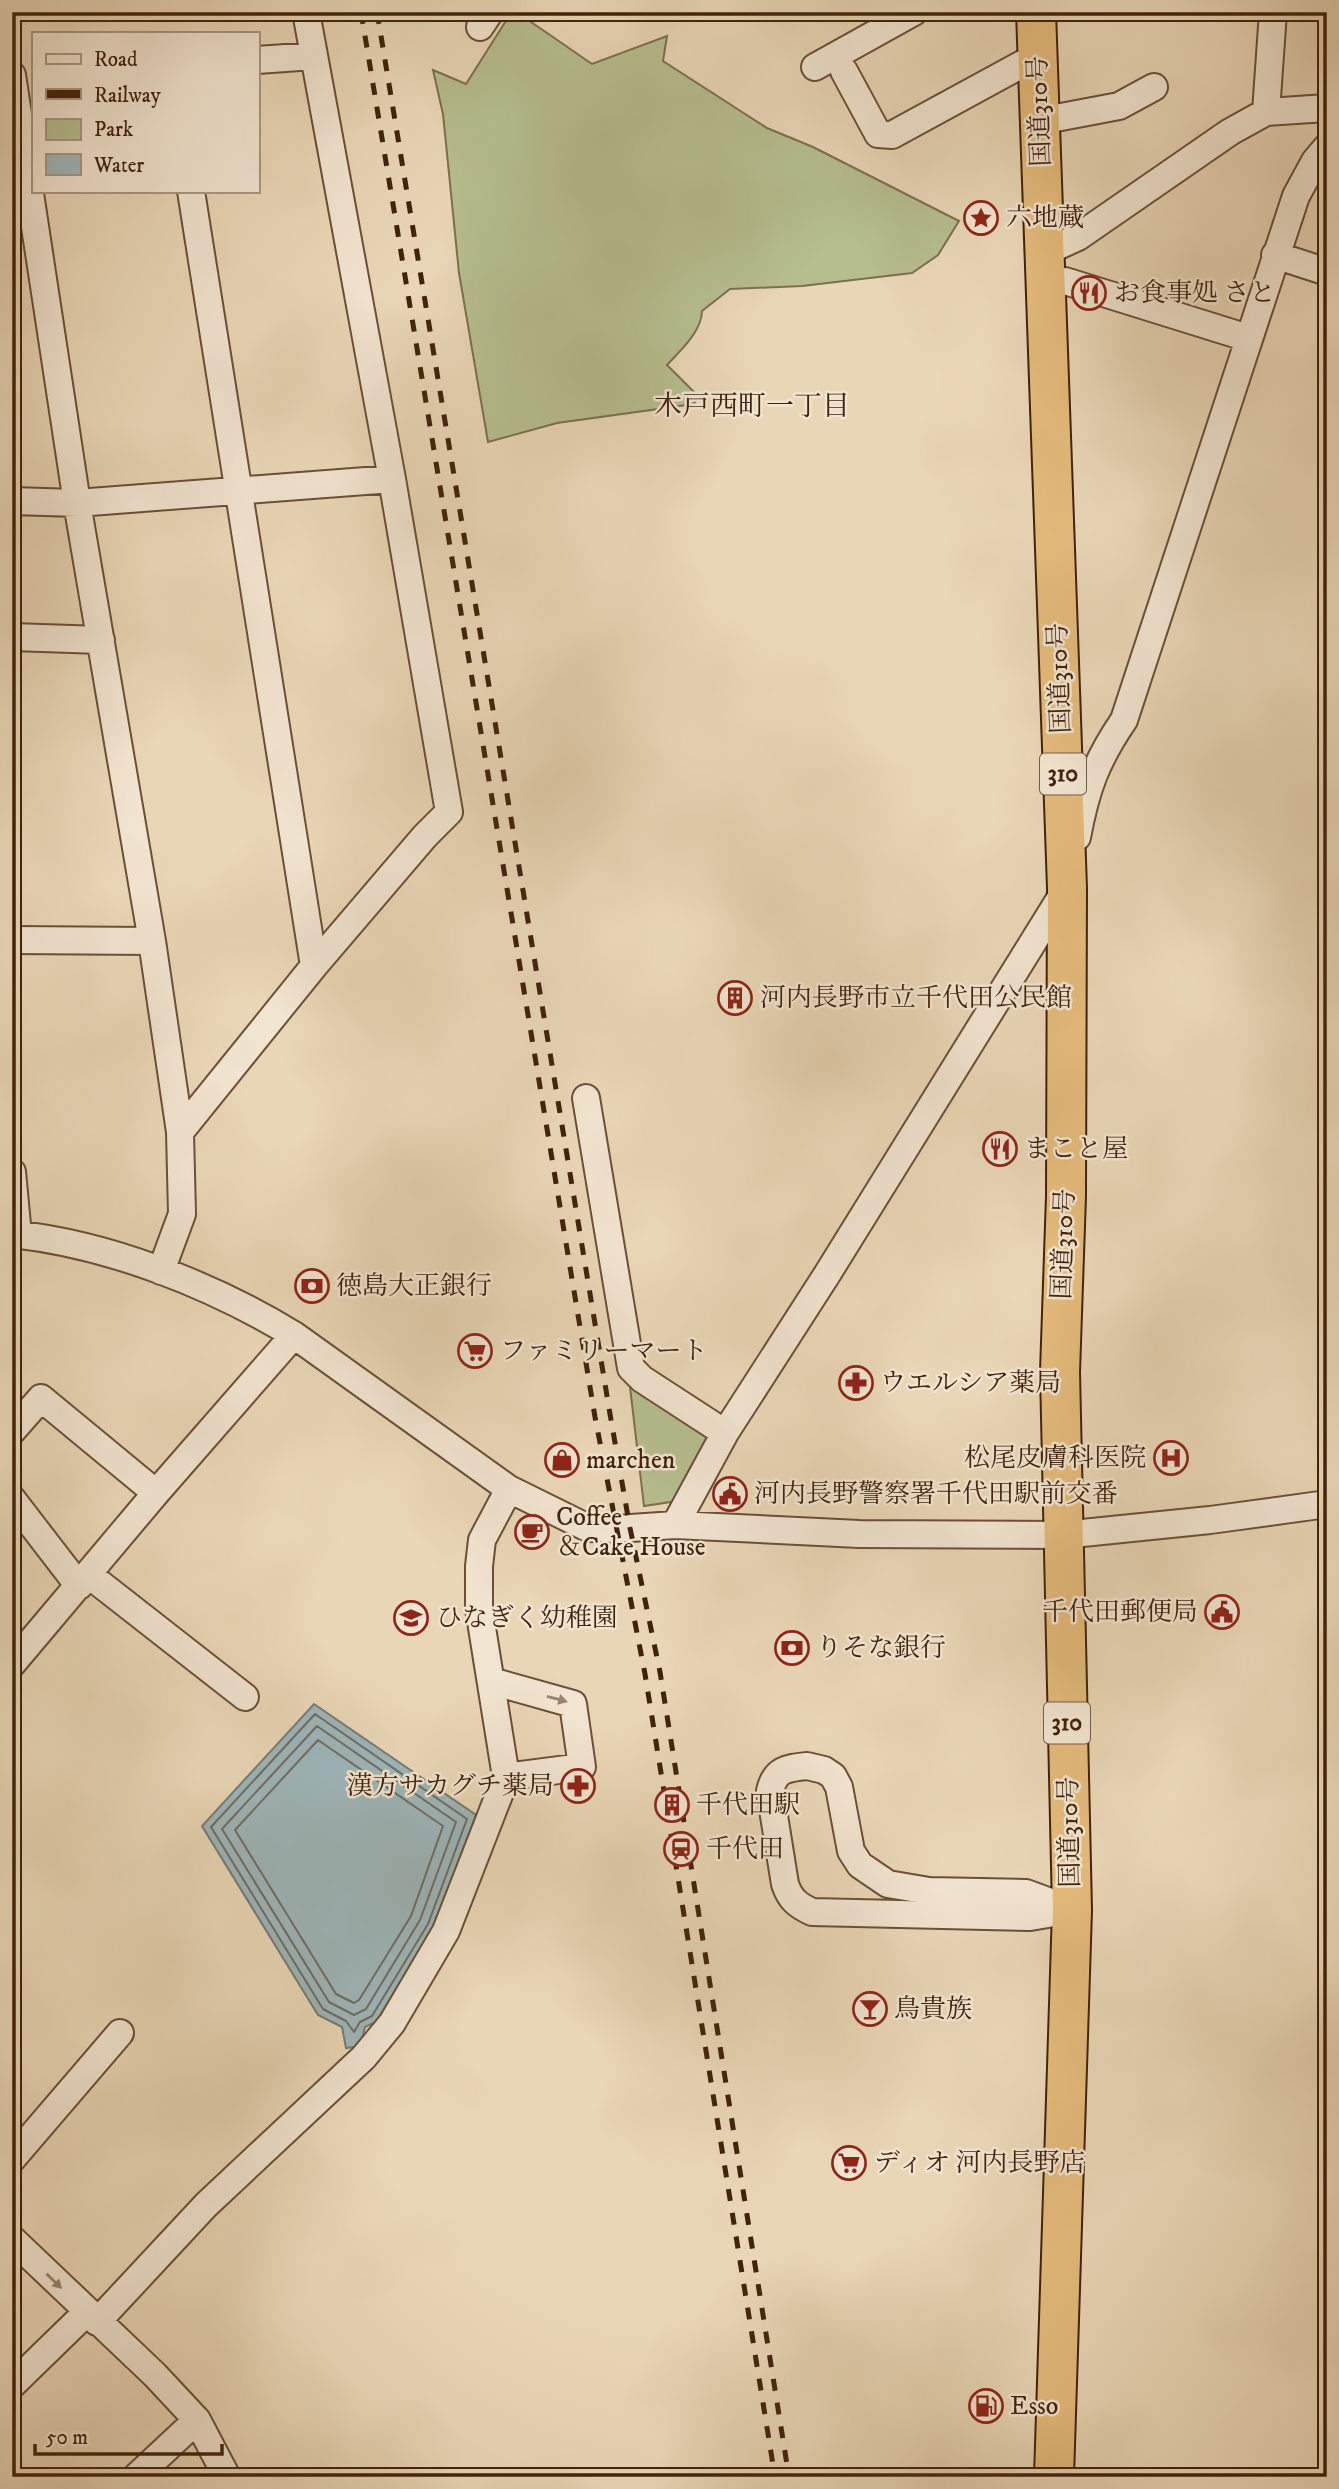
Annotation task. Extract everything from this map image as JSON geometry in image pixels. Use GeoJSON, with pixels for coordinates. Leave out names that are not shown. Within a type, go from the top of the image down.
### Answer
{"type":"FeatureCollection","features":[{"type":"Feature","properties":{"kind":"highway","name":"国道310号"},"geometry":{"type":"LineString","coordinates":[[1036,12],[1067,888],[1066,1196],[1060,1371],[1072,1910],[1054,2477]]}},
{"type":"Feature","properties":{"kind":"street"},"geometry":{"type":"LineString","coordinates":[[180,1132],[314,966],[425,836],[449,812],[392,479],[306,12]]}},
{"type":"Feature","properties":{"kind":"street"},"geometry":{"type":"LineString","coordinates":[[816,67],[914,12]]}},
{"type":"Feature","properties":{"kind":"street"},"geometry":{"type":"LineString","coordinates":[[1266,112],[1273,12]]}},
{"type":"Feature","properties":{"kind":"street"},"geometry":{"type":"LineString","coordinates":[[259,60],[313,56]]}},
{"type":"Feature","properties":{"kind":"street"},"geometry":{"type":"LineString","coordinates":[[844,71],[878,134],[892,135],[1037,56]]}},
{"type":"Feature","properties":{"kind":"street"},"geometry":{"type":"LineString","coordinates":[[32,72],[12,74],[77,503],[152,941],[180,1132],[182,1214],[161,1271]]}},
{"type":"Feature","properties":{"kind":"street"},"geometry":{"type":"LineString","coordinates":[[1040,121],[1119,106],[1154,86]]}},
{"type":"Feature","properties":{"kind":"street"},"geometry":{"type":"LineString","coordinates":[[1248,338],[1065,281],[1046,266],[1077,237],[1230,132],[1266,112],[1327,108]]}},
{"type":"Feature","properties":{"kind":"street"},"geometry":{"type":"LineString","coordinates":[[675,1525],[725,1433],[1067,888],[1085,795],[1106,746],[1124,720],[1296,196],[1315,161],[1327,147]]}},
{"type":"Feature","properties":{"kind":"street"},"geometry":{"type":"LineString","coordinates":[[191,192],[314,966]]}},
{"type":"Feature","properties":{"kind":"street"},"geometry":{"type":"LineString","coordinates":[[1275,255],[1327,272]]}},
{"type":"Feature","properties":{"kind":"street"},"geometry":{"type":"LineString","coordinates":[[12,501],[77,503],[392,479]]}},
{"type":"Feature","properties":{"kind":"street"},"geometry":{"type":"LineString","coordinates":[[12,637],[101,640]]}},
{"type":"Feature","properties":{"kind":"street"},"geometry":{"type":"LineString","coordinates":[[12,940],[152,941]]}},
{"type":"Feature","properties":{"kind":"street"},"geometry":{"type":"LineString","coordinates":[[586,1098],[631,1368],[642,1379],[725,1433]]}},
{"type":"Feature","properties":{"kind":"street"},"geometry":{"type":"LineString","coordinates":[[12,1172],[15,1234],[83,1247],[161,1271],[257,1313],[294,1335],[509,1489],[588,1528],[675,1525],[859,1534],[1063,1535],[1210,1520],[1327,1504]]}},
{"type":"Feature","properties":{"kind":"street"},"geometry":{"type":"LineString","coordinates":[[12,1664],[294,1335]]}},
{"type":"Feature","properties":{"kind":"street"},"geometry":{"type":"LineString","coordinates":[[12,1431],[41,1398],[156,1493]]}},
{"type":"Feature","properties":{"kind":"street"},"geometry":{"type":"LineString","coordinates":[[12,2385],[92,2317],[206,2205],[364,2057],[392,2023],[446,1931],[506,1777],[479,1609],[479,1566],[482,1540],[509,1489]]}},
{"type":"Feature","properties":{"kind":"street"},"geometry":{"type":"LineString","coordinates":[[12,1499],[84,1581],[245,1697]]}},
{"type":"Feature","properties":{"kind":"street"},"geometry":{"type":"LineString","coordinates":[[491,1681],[573,1704],[582,1767],[506,1777]]}},
{"type":"Feature","properties":{"kind":"street"},"geometry":{"type":"LineString","coordinates":[[807,1766],[824,1770],[832,1776],[839,1787],[851,1851],[860,1865],[888,1884],[929,1891],[1026,1894],[1072,1910],[1030,1917],[812,1912],[800,1907],[789,1897],[785,1884],[770,1791],[773,1780],[778,1772],[786,1768],[807,1766]]}},
{"type":"Feature","properties":{"kind":"street"},"geometry":{"type":"LineString","coordinates":[[12,2158],[120,2033]]}},
{"type":"Feature","properties":{"kind":"street"},"geometry":{"type":"LineString","coordinates":[[12,2239],[155,2375],[197,2420],[227,2477]]}},
{"type":"Feature","properties":{"kind":"street"},"geometry":{"type":"LineString","coordinates":[[136,2477],[197,2420]]}},
{"type":"Feature","properties":{"kind":"green space"},"geometry":{"type":"Polygon","coordinates":[[[518,13],[592,64],[667,36],[663,61],[767,128],[813,147],[959,221],[938,255],[912,273],[802,286],[730,289],[702,311],[694,333],[667,365],[698,396],[694,404],[557,423],[488,442],[459,273],[443,114],[433,70],[466,84],[509,16],[518,13]]]}},
{"type":"Feature","properties":{"kind":"green space"},"geometry":{"type":"Polygon","coordinates":[[[630,1387],[666,1405],[712,1437],[677,1501],[644,1506],[630,1387]]]}},
{"type":"Feature","properties":{"kind":"water"},"geometry":{"type":"Polygon","coordinates":[[[314,1704],[476,1815],[434,1927],[376,2022],[365,2027],[360,2046],[346,2048],[342,2027],[318,2015],[202,1826],[314,1704]]]}},
{"type":"Feature","properties":{"kind":"railway"},"geometry":{"type":"LineString","coordinates":[[361,12],[595,1417],[645,1674],[775,2477]]}},
{"type":"Feature","properties":{"kind":"railway"},"geometry":{"type":"LineString","coordinates":[[377,12],[610,1414],[660,1672],[789,2477]]}},
{"type":"Feature","properties":{"kind":"place","name":"六地蔵"},"geometry":{"type":"Point","coordinates":[981,218]}},
{"type":"Feature","properties":{"kind":"place","name":"お食事処 さと"},"geometry":{"type":"Point","coordinates":[1089,293]}},
{"type":"Feature","properties":{"kind":"place","name":"河内長野市立千代田公民館"},"geometry":{"type":"Point","coordinates":[735,998]}},
{"type":"Feature","properties":{"kind":"place","name":"まこと屋"},"geometry":{"type":"Point","coordinates":[1000,1149]}},
{"type":"Feature","properties":{"kind":"place","name":"徳島大正銀行"},"geometry":{"type":"Point","coordinates":[312,1286]}},
{"type":"Feature","properties":{"kind":"place","name":"ファミリーマート"},"geometry":{"type":"Point","coordinates":[475,1351]}},
{"type":"Feature","properties":{"kind":"place","name":"ウエルシア薬局"},"geometry":{"type":"Point","coordinates":[856,1383]}},
{"type":"Feature","properties":{"kind":"place","name":"松尾皮膚科医院"},"geometry":{"type":"Point","coordinates":[1171,1458]}},
{"type":"Feature","properties":{"kind":"place","name":"marchen"},"geometry":{"type":"Point","coordinates":[562,1460]}},
{"type":"Feature","properties":{"kind":"place","name":"河内長野警察署千代田駅前交番"},"geometry":{"type":"Point","coordinates":[730,1494]}},
{"type":"Feature","properties":{"kind":"place","name":"Coffee ＆Cake House"},"geometry":{"type":"Point","coordinates":[532,1532]}},
{"type":"Feature","properties":{"kind":"place","name":"千代田郵便局"},"geometry":{"type":"Point","coordinates":[1222,1612]}},
{"type":"Feature","properties":{"kind":"place","name":"ひなぎく幼稚園"},"geometry":{"type":"Point","coordinates":[411,1618]}},
{"type":"Feature","properties":{"kind":"place","name":"りそな銀行"},"geometry":{"type":"Point","coordinates":[792,1648]}},
{"type":"Feature","properties":{"kind":"place","name":"漢方サカグチ薬局"},"geometry":{"type":"Point","coordinates":[578,1786]}},
{"type":"Feature","properties":{"kind":"place","name":"千代田駅"},"geometry":{"type":"Point","coordinates":[672,1805]}},
{"type":"Feature","properties":{"kind":"place","name":"千代田"},"geometry":{"type":"Point","coordinates":[681,1849]}},
{"type":"Feature","properties":{"kind":"place","name":"鳥貴族"},"geometry":{"type":"Point","coordinates":[870,2009]}},
{"type":"Feature","properties":{"kind":"place","name":"ディオ 河内長野店"},"geometry":{"type":"Point","coordinates":[849,2163]}},
{"type":"Feature","properties":{"kind":"place","name":"Esso"},"geometry":{"type":"Point","coordinates":[986,2406]}},
{"type":"Feature","properties":{"kind":"district","name":"木戸西町一丁目"},"geometry":{"type":"Point","coordinates":[752,406]}}]}
